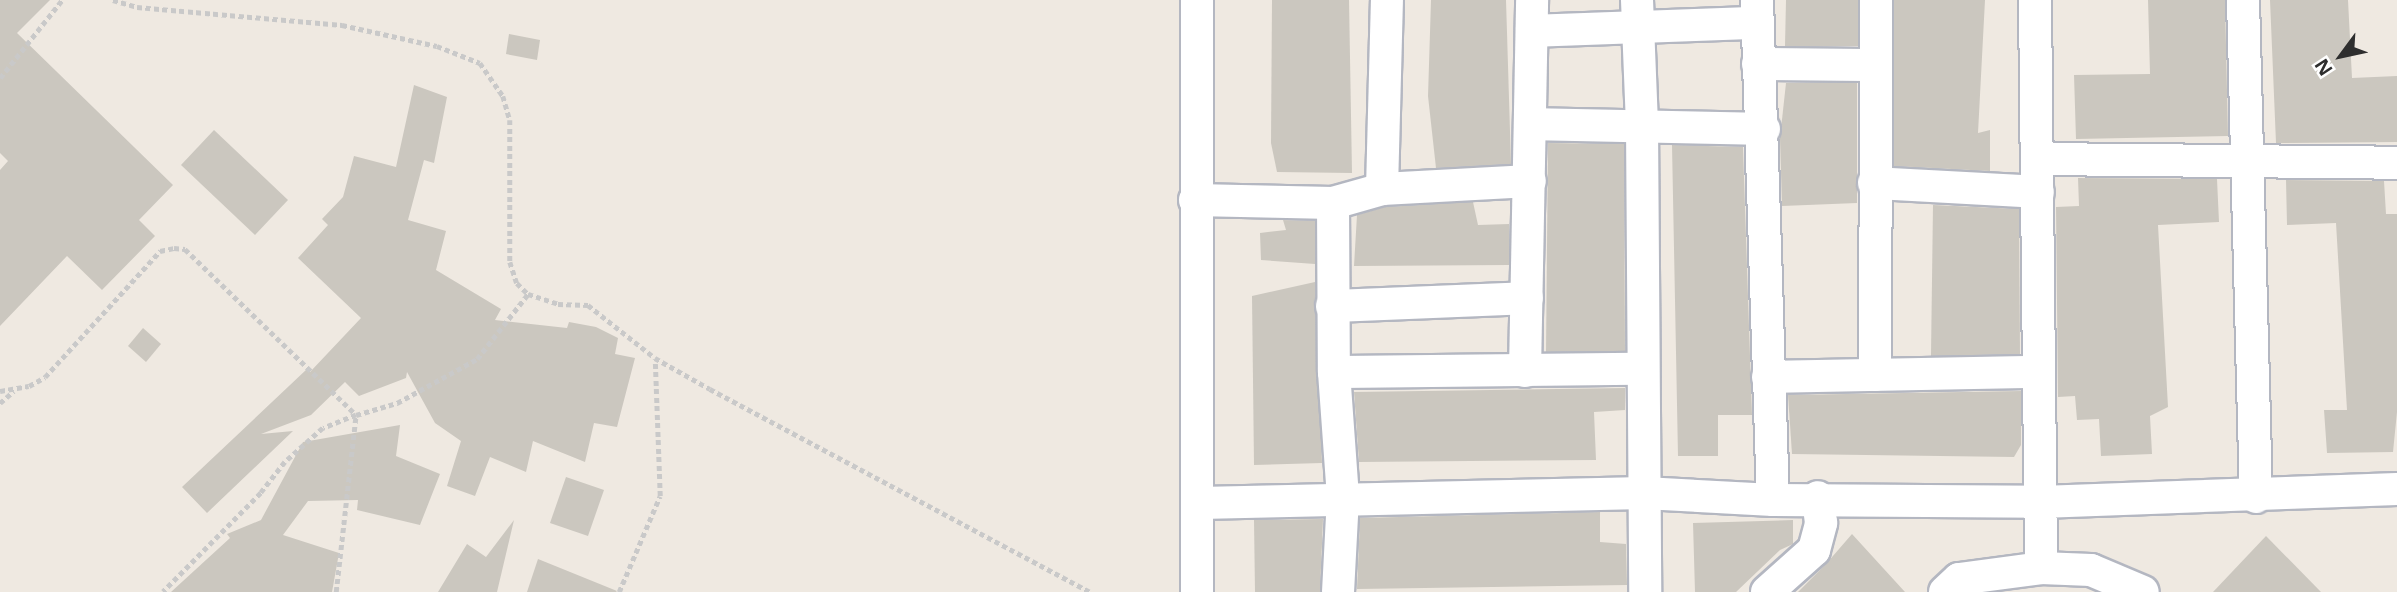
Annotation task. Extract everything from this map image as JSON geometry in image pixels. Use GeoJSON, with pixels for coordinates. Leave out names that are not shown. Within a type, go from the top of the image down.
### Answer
{"type":"FeatureCollection","features":[{"type":"Feature","properties":{"kind":"street"},"geometry":{"type":"LineString","coordinates":[[1197,0],[1195,200],[1200,503],[1197,592]]}},
{"type":"Feature","properties":{"kind":"street"},"geometry":{"type":"LineString","coordinates":[[1382,189],[1387,0]]}},
{"type":"Feature","properties":{"kind":"street"},"geometry":{"type":"LineString","coordinates":[[1525,371],[1532,0]]}},
{"type":"Feature","properties":{"kind":"street"},"geometry":{"type":"LineString","coordinates":[[1875,374],[1876,0]]}},
{"type":"Feature","properties":{"kind":"street"},"geometry":{"type":"LineString","coordinates":[[2035,0],[2039,159],[2036,372],[2041,568]]}},
{"type":"Feature","properties":{"kind":"street"},"geometry":{"type":"LineString","coordinates":[[2244,0],[2250,160],[2256,497]]}},
{"type":"Feature","properties":{"kind":"street"},"geometry":{"type":"LineString","coordinates":[[1532,31],[1637,14],[1756,11],[1764,128],[1773,499]]}},
{"type":"Feature","properties":{"kind":"street"},"geometry":{"type":"LineString","coordinates":[[1637,14],[1642,124],[1646,592]]}},
{"type":"Feature","properties":{"kind":"street"},"geometry":{"type":"LineString","coordinates":[[1758,64],[1875,65]]}},
{"type":"Feature","properties":{"kind":"street"},"geometry":{"type":"LineString","coordinates":[[1531,124],[1764,128]]}},
{"type":"Feature","properties":{"kind":"street"},"geometry":{"type":"LineString","coordinates":[[2039,159],[2397,163]]}},
{"type":"Feature","properties":{"kind":"street"},"geometry":{"type":"LineString","coordinates":[[1195,200],[1333,203],[1382,189],[1530,181]]}},
{"type":"Feature","properties":{"kind":"street"},"geometry":{"type":"LineString","coordinates":[[1874,183],[2038,192]]}},
{"type":"Feature","properties":{"kind":"street"},"geometry":{"type":"LineString","coordinates":[[1333,203],[1334,372],[1343,496],[1338,592]]}},
{"type":"Feature","properties":{"kind":"street"},"geometry":{"type":"LineString","coordinates":[[1332,306],[1527,298]]}},
{"type":"Feature","properties":{"kind":"street"},"geometry":{"type":"LineString","coordinates":[[1334,372],[1643,369]]}},
{"type":"Feature","properties":{"kind":"street"},"geometry":{"type":"LineString","coordinates":[[1768,377],[2036,372]]}},
{"type":"Feature","properties":{"kind":"street"},"geometry":{"type":"LineString","coordinates":[[1200,503],[1343,496],[1644,493],[1773,499],[1818,497],[2040,502],[2256,497],[2397,489]]}},
{"type":"Feature","properties":{"kind":"street"},"geometry":{"type":"LineString","coordinates":[[1767,592],[1814,550],[1821,523],[1818,497]]}},
{"type":"Feature","properties":{"kind":"street"},"geometry":{"type":"LineString","coordinates":[[1945,592],[1959,579],[2041,568],[2091,570],[2143,592]]}},
{"type":"Feature","properties":{"kind":"path"},"geometry":{"type":"LineString","coordinates":[[0,78],[62,0]]}},
{"type":"Feature","properties":{"kind":"path"},"geometry":{"type":"LineString","coordinates":[[113,0],[137,7],[342,25],[437,46],[480,63],[497,85],[510,120],[510,262],[517,283],[528,294],[558,304],[588,305],[655,358],[1090,592]]}},
{"type":"Feature","properties":{"kind":"path"},"geometry":{"type":"LineString","coordinates":[[0,391],[14,390],[45,377],[160,251],[185,248],[356,415]]}},
{"type":"Feature","properties":{"kind":"path"},"geometry":{"type":"LineString","coordinates":[[163,592],[261,494],[285,462],[323,428],[397,403],[477,359],[528,294]]}},
{"type":"Feature","properties":{"kind":"path"},"geometry":{"type":"LineString","coordinates":[[619,592],[660,496],[655,358]]}},
{"type":"Feature","properties":{"kind":"path"},"geometry":{"type":"LineString","coordinates":[[0,403],[14,390]]}},
{"type":"Feature","properties":{"kind":"path"},"geometry":{"type":"LineString","coordinates":[[336,592],[356,415]]}},
{"type":"Feature","properties":{"kind":"building"},"geometry":{"type":"Polygon","coordinates":[[[0,0],[50,0],[17,33],[173,185],[139,220],[155,236],[102,290],[67,256],[0,326],[0,170],[8,161],[0,153],[0,0]]]}},
{"type":"Feature","properties":{"kind":"building"},"geometry":{"type":"Polygon","coordinates":[[[1272,0],[1349,0],[1352,173],[1277,172],[1271,143],[1272,0]]]}},
{"type":"Feature","properties":{"kind":"building"},"geometry":{"type":"Polygon","coordinates":[[[1431,0],[1506,0],[1511,164],[1436,168],[1428,96],[1431,0]]]}},
{"type":"Feature","properties":{"kind":"building"},"geometry":{"type":"Polygon","coordinates":[[[1786,0],[1858,0],[1858,46],[1785,46],[1786,0]]]}},
{"type":"Feature","properties":{"kind":"building"},"geometry":{"type":"Polygon","coordinates":[[[1894,0],[1985,0],[1978,133],[1990,130],[1990,171],[1894,166],[1894,0]]]}},
{"type":"Feature","properties":{"kind":"building"},"geometry":{"type":"Polygon","coordinates":[[[2148,0],[2225,0],[2228,136],[2076,139],[2074,75],[2150,74],[2148,0]]]}},
{"type":"Feature","properties":{"kind":"building"},"geometry":{"type":"Polygon","coordinates":[[[2270,0],[2348,0],[2352,78],[2397,76],[2397,142],[2276,143],[2270,0]]]}},
{"type":"Feature","properties":{"kind":"building"},"geometry":{"type":"Polygon","coordinates":[[[509,34],[540,40],[537,60],[506,54],[509,34]]]}},
{"type":"Feature","properties":{"kind":"building"},"geometry":{"type":"Polygon","coordinates":[[[1786,83],[1857,83],[1857,203],[1782,206],[1780,138],[1786,83]]]}},
{"type":"Feature","properties":{"kind":"building"},"geometry":{"type":"Polygon","coordinates":[[[414,85],[447,97],[434,163],[424,160],[408,220],[446,231],[436,270],[501,309],[495,320],[567,328],[569,322],[596,327],[618,338],[615,354],[635,358],[617,427],[594,423],[585,462],[533,441],[526,472],[490,457],[475,496],[447,486],[461,441],[435,423],[407,372],[406,378],[359,396],[345,382],[311,415],[261,434],[293,431],[207,513],[182,487],[307,369],[310,372],[361,318],[298,258],[328,225],[322,219],[343,197],[354,156],[396,167],[414,85]]]}},
{"type":"Feature","properties":{"kind":"building"},"geometry":{"type":"Polygon","coordinates":[[[214,130],[288,200],[255,235],[181,165],[214,130]]]}},
{"type":"Feature","properties":{"kind":"building"},"geometry":{"type":"Polygon","coordinates":[[[1548,143],[1624,144],[1625,351],[1546,352],[1548,143]]]}},
{"type":"Feature","properties":{"kind":"building"},"geometry":{"type":"Polygon","coordinates":[[[1672,145],[1743,147],[1752,415],[1718,415],[1718,456],[1678,456],[1672,145]]]}},
{"type":"Feature","properties":{"kind":"building"},"geometry":{"type":"Polygon","coordinates":[[[2078,178],[2217,179],[2219,222],[2158,225],[2168,407],[2150,416],[2152,454],[2101,456],[2099,419],[2077,420],[2075,396],[2058,397],[2056,207],[2079,206],[2078,178]]]}},
{"type":"Feature","properties":{"kind":"building"},"geometry":{"type":"Polygon","coordinates":[[[2286,180],[2384,181],[2386,214],[2397,214],[2397,412],[2393,452],[2327,453],[2324,410],[2347,410],[2336,223],[2287,225],[2286,180]]]}},
{"type":"Feature","properties":{"kind":"building"},"geometry":{"type":"Polygon","coordinates":[[[1473,202],[1478,225],[1509,224],[1509,265],[1354,266],[1357,215],[1385,207],[1473,202]]]}},
{"type":"Feature","properties":{"kind":"building"},"geometry":{"type":"Polygon","coordinates":[[[1933,205],[2019,209],[2020,354],[1931,356],[1933,205]]]}},
{"type":"Feature","properties":{"kind":"building"},"geometry":{"type":"Polygon","coordinates":[[[1283,220],[1315,221],[1315,264],[1261,260],[1260,233],[1286,230],[1283,220]]]}},
{"type":"Feature","properties":{"kind":"building"},"geometry":{"type":"Polygon","coordinates":[[[1315,282],[1322,463],[1254,465],[1252,296],[1315,282]]]}},
{"type":"Feature","properties":{"kind":"building"},"geometry":{"type":"Polygon","coordinates":[[[143,328],[161,344],[146,362],[128,346],[143,328]]]}},
{"type":"Feature","properties":{"kind":"building"},"geometry":{"type":"Polygon","coordinates":[[[1625,388],[1625,410],[1594,412],[1596,460],[1359,462],[1354,392],[1625,388]]]}},
{"type":"Feature","properties":{"kind":"building"},"geometry":{"type":"Polygon","coordinates":[[[2021,391],[2021,445],[2014,457],[1792,454],[1788,395],[2021,391]]]}},
{"type":"Feature","properties":{"kind":"building"},"geometry":{"type":"Polygon","coordinates":[[[400,425],[396,456],[440,474],[420,525],[357,510],[358,500],[308,501],[283,535],[339,553],[332,592],[171,592],[230,538],[227,534],[261,520],[303,442],[400,425]]]}},
{"type":"Feature","properties":{"kind":"building"},"geometry":{"type":"Polygon","coordinates":[[[566,477],[604,490],[588,536],[550,523],[566,477]]]}},
{"type":"Feature","properties":{"kind":"building"},"geometry":{"type":"Polygon","coordinates":[[[1600,512],[1600,542],[1626,544],[1627,585],[1357,589],[1360,518],[1600,512]]]}},
{"type":"Feature","properties":{"kind":"building"},"geometry":{"type":"Polygon","coordinates":[[[1323,519],[1320,592],[1255,592],[1254,520],[1323,519]]]}},
{"type":"Feature","properties":{"kind":"building"},"geometry":{"type":"Polygon","coordinates":[[[514,520],[497,592],[438,592],[467,544],[486,557],[514,520]]]}},
{"type":"Feature","properties":{"kind":"building"},"geometry":{"type":"Polygon","coordinates":[[[1793,520],[1793,544],[1780,550],[1736,592],[1695,592],[1693,523],[1793,520]]]}},
{"type":"Feature","properties":{"kind":"building"},"geometry":{"type":"Polygon","coordinates":[[[1852,534],[1905,592],[1798,592],[1826,564],[1852,534]]]}},
{"type":"Feature","properties":{"kind":"building"},"geometry":{"type":"Polygon","coordinates":[[[2266,536],[2321,592],[2213,592],[2266,536]]]}},
{"type":"Feature","properties":{"kind":"building"},"geometry":{"type":"Polygon","coordinates":[[[538,559],[617,591],[527,592],[538,559]]]}}]}
